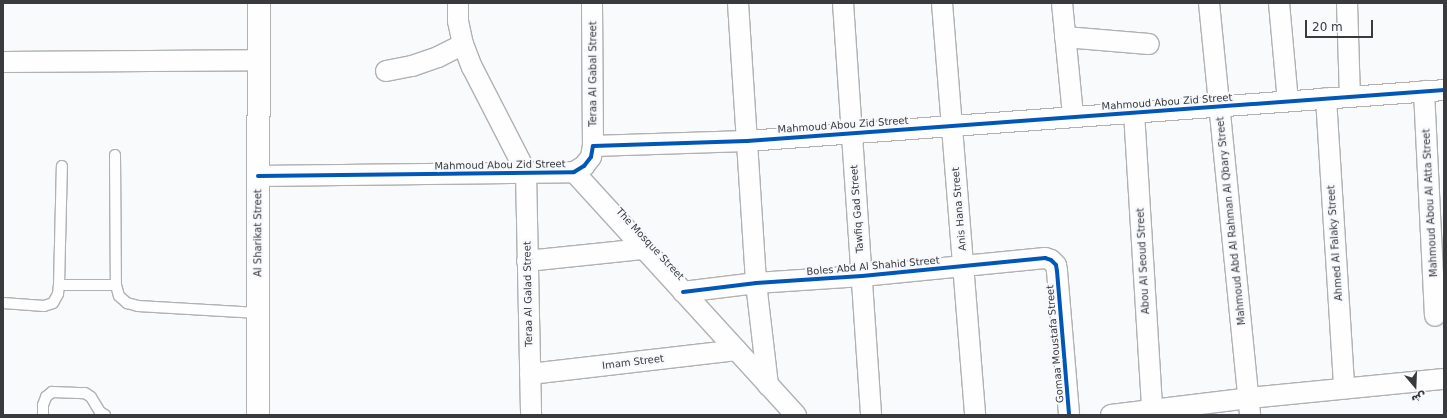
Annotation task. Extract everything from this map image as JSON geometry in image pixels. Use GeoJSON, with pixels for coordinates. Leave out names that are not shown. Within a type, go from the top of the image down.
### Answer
{"type":"FeatureCollection","features":[{"type":"Feature","properties":{"kind":"main road","name":"Al Sharikat Street"},"geometry":{"type":"LineString","coordinates":[[258,415],[259,3]]}},
{"type":"Feature","properties":{"kind":"street"},"geometry":{"type":"LineString","coordinates":[[458,3],[458,21],[462,44],[526,172]]}},
{"type":"Feature","properties":{"kind":"street","name":"Teraa Al Gabal Street"},"geometry":{"type":"LineString","coordinates":[[592,3],[593,146]]}},
{"type":"Feature","properties":{"kind":"street"},"geometry":{"type":"LineString","coordinates":[[738,3],[756,284],[768,385]]}},
{"type":"Feature","properties":{"kind":"street","name":"Tawfiq Gad Street"},"geometry":{"type":"LineString","coordinates":[[843,3],[871,415]]}},
{"type":"Feature","properties":{"kind":"street","name":"Anis Hana Street"},"geometry":{"type":"LineString","coordinates":[[942,3],[975,415]]}},
{"type":"Feature","properties":{"kind":"street"},"geometry":{"type":"LineString","coordinates":[[1062,3],[1074,116]]}},
{"type":"Feature","properties":{"kind":"street","name":"Mahmoud Abd Al Rahman Al Qbary Street"},"geometry":{"type":"LineString","coordinates":[[1210,3],[1250,406]]}},
{"type":"Feature","properties":{"kind":"street"},"geometry":{"type":"LineString","coordinates":[[1279,3],[1288,101]]}},
{"type":"Feature","properties":{"kind":"street"},"geometry":{"type":"LineString","coordinates":[[1347,3],[1350,96]]}},
{"type":"Feature","properties":{"kind":"street"},"geometry":{"type":"LineString","coordinates":[[1065,37],[1149,44]]}},
{"type":"Feature","properties":{"kind":"street"},"geometry":{"type":"LineString","coordinates":[[386,71],[412,66],[438,57],[462,44]]}},
{"type":"Feature","properties":{"kind":"street"},"geometry":{"type":"LineString","coordinates":[[3,62],[258,60]]}},
{"type":"Feature","properties":{"kind":"street","name":"Mahmoud Abou Zid Street"},"geometry":{"type":"LineString","coordinates":[[258,176],[574,172],[588,162],[591,157],[593,146],[747,140],[1444,90]]}},
{"type":"Feature","properties":{"kind":"street","name":"Mahmoud Abou Al Atta Street"},"geometry":{"type":"LineString","coordinates":[[1424,91],[1435,316]]}},
{"type":"Feature","properties":{"kind":"street","name":"Ahmed Al Falaky Street"},"geometry":{"type":"LineString","coordinates":[[1326,98],[1344,388]]}},
{"type":"Feature","properties":{"kind":"street","name":"Abou Al Seoud Street"},"geometry":{"type":"LineString","coordinates":[[1134,112],[1152,410]]}},
{"type":"Feature","properties":{"kind":"street","name":"Teraa Al Galad Street"},"geometry":{"type":"LineString","coordinates":[[526,172],[530,415]]}},
{"type":"Feature","properties":{"kind":"street","name":"The Mosque Street"},"geometry":{"type":"LineString","coordinates":[[574,172],[796,415]]}},
{"type":"Feature","properties":{"kind":"street"},"geometry":{"type":"LineString","coordinates":[[527,261],[644,249]]}},
{"type":"Feature","properties":{"kind":"street","name":"Boles Abd Al Shahid Street"},"geometry":{"type":"LineString","coordinates":[[683,292],[1045,258],[1051,260],[1056,265],[1057,271]]}},
{"type":"Feature","properties":{"kind":"street","name":"Gomaa Moustafa Street"},"geometry":{"type":"LineString","coordinates":[[1057,271],[1069,415]]}},
{"type":"Feature","properties":{"kind":"street","name":"Imam Street"},"geometry":{"type":"LineString","coordinates":[[530,374],[737,350]]}},
{"type":"Feature","properties":{"kind":"street"},"geometry":{"type":"LineString","coordinates":[[1111,415],[1152,410],[1250,406],[1344,388],[1444,378]]}},
{"type":"Feature","properties":{"kind":"lane"},"geometry":{"type":"LineString","coordinates":[[115,155],[116,285],[119,296],[127,303],[138,306],[258,313]]}},
{"type":"Feature","properties":{"kind":"lane"},"geometry":{"type":"LineString","coordinates":[[3,303],[44,306],[53,303],[58,294],[62,166]]}},
{"type":"Feature","properties":{"kind":"lane"},"geometry":{"type":"LineString","coordinates":[[59,285],[116,285]]}},
{"type":"Feature","properties":{"kind":"lane"},"geometry":{"type":"LineString","coordinates":[[43,415],[43,405],[46,397],[52,392],[85,393],[91,397],[100,412],[105,415]]}},
{"type":"Feature","properties":{"kind":"cycle path"},"geometry":{"type":"LineString","coordinates":[[258,176],[574,172],[584,166],[591,157],[593,146],[747,141],[1444,90]]}},
{"type":"Feature","properties":{"kind":"cycle path"},"geometry":{"type":"LineString","coordinates":[[683,292],[756,283],[862,276],[1045,258],[1051,260],[1056,265],[1057,271],[1069,415]]}}]}
